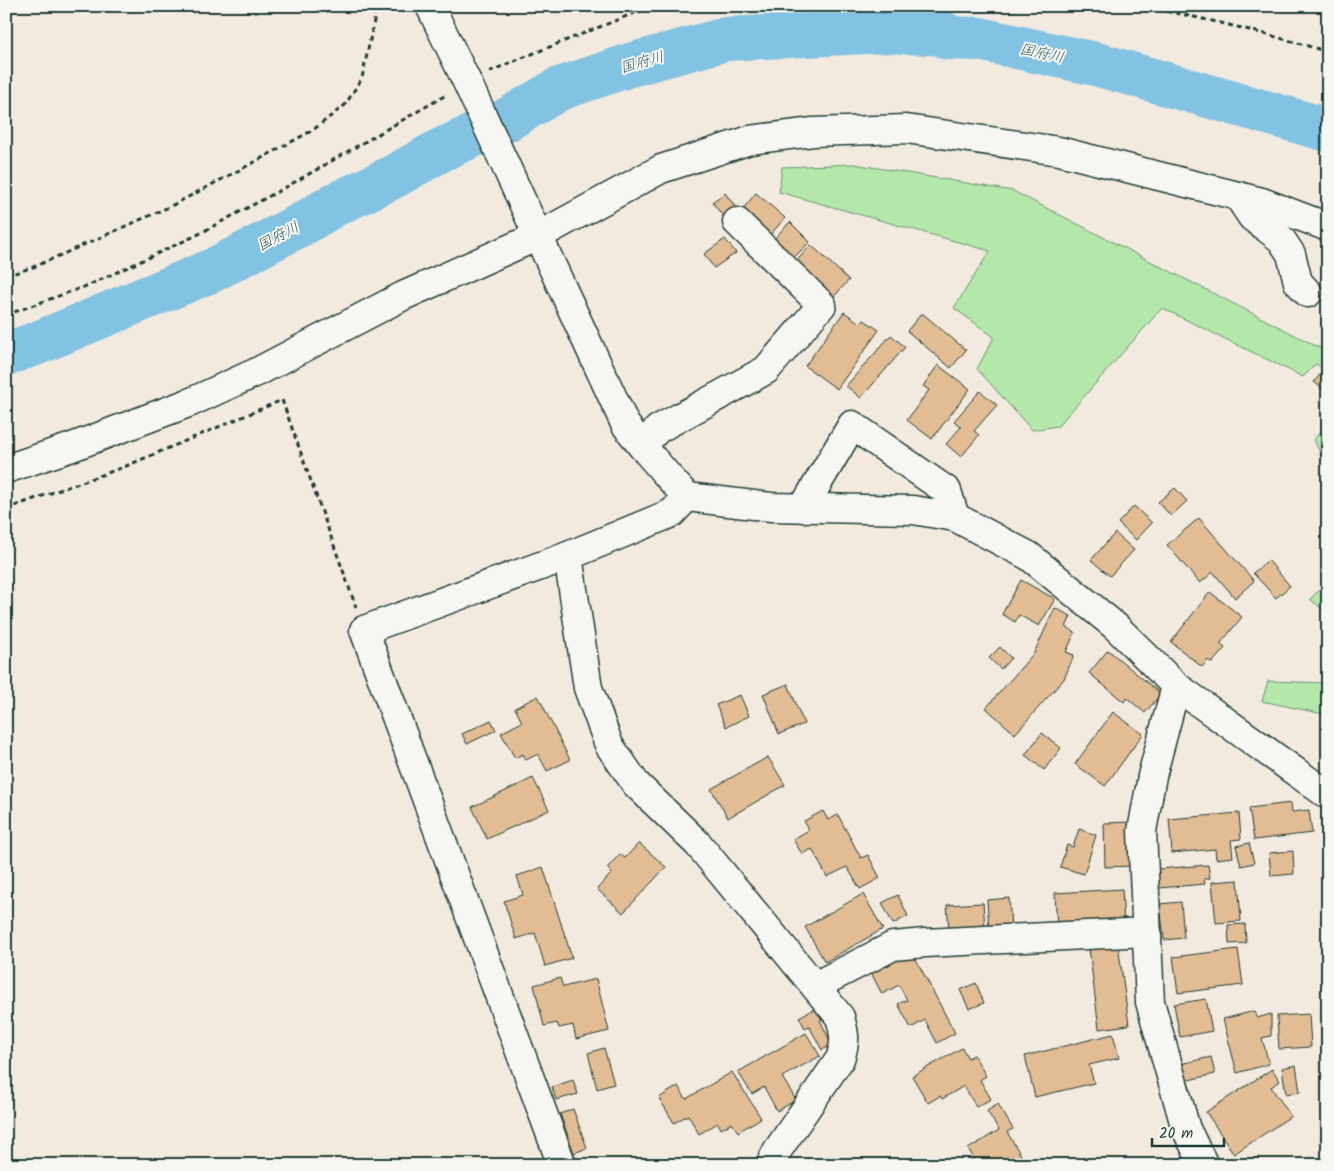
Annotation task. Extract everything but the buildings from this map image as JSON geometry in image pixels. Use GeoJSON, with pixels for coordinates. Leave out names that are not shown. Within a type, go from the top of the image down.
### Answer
{"type":"FeatureCollection","features":[{"type":"Feature","properties":{"kind":"street"},"geometry":{"type":"LineString","coordinates":[[430,6],[625,424],[687,497],[771,507],[913,510],[955,517],[1029,556],[1115,626],[1176,686],[1328,795]]}},
{"type":"Feature","properties":{"kind":"street"},"geometry":{"type":"LineString","coordinates":[[6,469],[72,447],[191,402],[257,372],[403,296],[538,236],[661,169],[750,140],[813,132],[906,129],[1059,152],[1262,202],[1328,227]]}},
{"type":"Feature","properties":{"kind":"street"},"geometry":{"type":"LineString","coordinates":[[1238,196],[1252,217],[1281,239],[1291,254],[1298,282],[1308,293]]}},
{"type":"Feature","properties":{"kind":"street"},"geometry":{"type":"LineString","coordinates":[[642,446],[658,429],[766,370],[822,305],[737,222]]}},
{"type":"Feature","properties":{"kind":"street"},"geometry":{"type":"LineString","coordinates":[[803,508],[852,425],[947,491],[955,517]]}},
{"type":"Feature","properties":{"kind":"street"},"geometry":{"type":"LineString","coordinates":[[562,1165],[364,630],[568,556],[672,513],[687,497]]}},
{"type":"Feature","properties":{"kind":"street"},"geometry":{"type":"LineString","coordinates":[[568,556],[588,688],[609,745],[636,784],[698,844],[840,1017],[845,1045],[840,1059],[777,1151],[770,1165]]}},
{"type":"Feature","properties":{"kind":"street"},"geometry":{"type":"LineString","coordinates":[[1176,686],[1152,776],[1142,831],[1150,1002],[1186,1129],[1204,1165]]}},
{"type":"Feature","properties":{"kind":"street"},"geometry":{"type":"LineString","coordinates":[[815,986],[893,946],[925,942],[1147,932]]}},
{"type":"Feature","properties":{"kind":"path"},"geometry":{"type":"LineString","coordinates":[[6,276],[36,266],[169,207],[313,130],[345,106],[362,78],[374,21],[374,6]]}},
{"type":"Feature","properties":{"kind":"path"},"geometry":{"type":"LineString","coordinates":[[503,6],[511,6]]}},
{"type":"Feature","properties":{"kind":"path"},"geometry":{"type":"LineString","coordinates":[[6,315],[89,285],[195,236],[288,186],[467,82],[637,12],[658,6]]}},
{"type":"Feature","properties":{"kind":"path"},"geometry":{"type":"LineString","coordinates":[[1140,6],[1186,14],[1269,34],[1328,52]]}},
{"type":"Feature","properties":{"kind":"path"},"geometry":{"type":"LineString","coordinates":[[6,509],[124,467],[282,400],[364,630]]}},
{"type":"Feature","properties":{"kind":"green space"},"geometry":{"type":"Polygon","coordinates":[[[854,164],[1013,191],[1328,352],[1328,372],[1316,364],[1303,377],[1162,308],[1058,426],[1032,430],[977,369],[994,337],[954,308],[990,251],[779,192],[782,167],[854,164]]]}},
{"type":"Feature","properties":{"kind":"green space"},"geometry":{"type":"Polygon","coordinates":[[[1328,421],[1328,469],[1314,440],[1328,421]]]}},
{"type":"Feature","properties":{"kind":"green space"},"geometry":{"type":"Polygon","coordinates":[[[1328,582],[1328,614],[1310,599],[1328,582]]]}},
{"type":"Feature","properties":{"kind":"green space"},"geometry":{"type":"Polygon","coordinates":[[[1268,681],[1328,683],[1328,715],[1262,701],[1268,681]]]}},
{"type":"Feature","properties":{"kind":"waterway","name":"国府川"},"geometry":{"type":"LineString","coordinates":[[6,354],[35,344],[211,271],[306,222],[334,205],[391,178],[441,150],[503,122],[559,89],[630,65],[726,39],[887,31],[945,34],[948,38],[979,39],[1096,64],[1328,130]]}}]}
